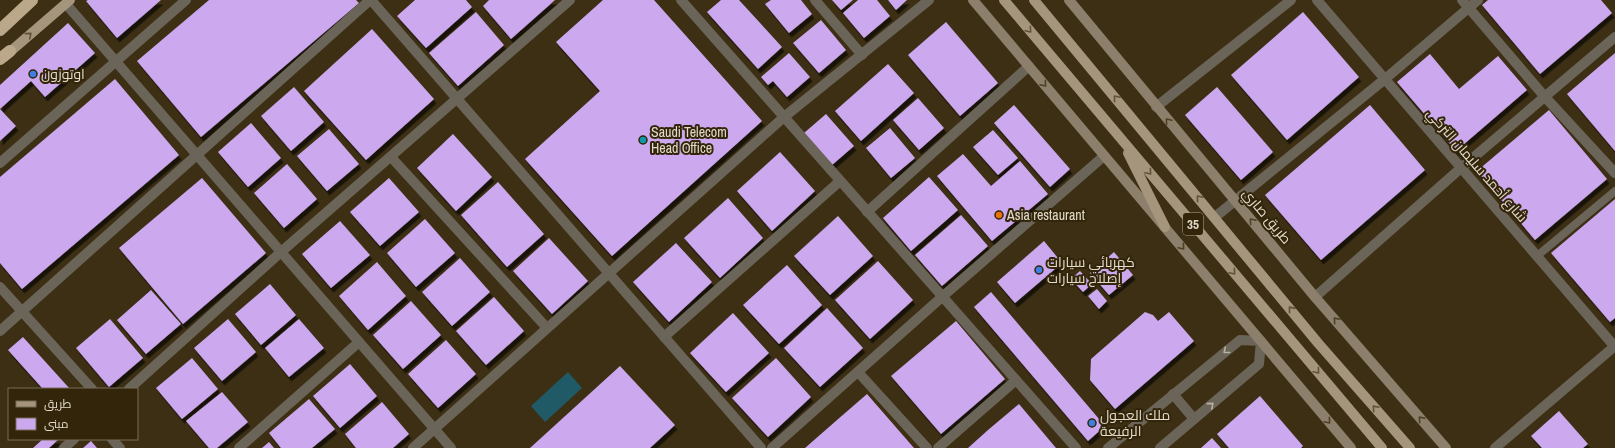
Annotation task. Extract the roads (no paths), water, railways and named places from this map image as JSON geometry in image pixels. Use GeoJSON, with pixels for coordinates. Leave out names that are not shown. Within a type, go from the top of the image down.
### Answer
{"type":"FeatureCollection","features":[{"type":"Feature","properties":{"kind":"highway"},"geometry":{"type":"LineString","coordinates":[[0,30],[32,0]]}},
{"type":"Feature","properties":{"kind":"highway"},"geometry":{"type":"LineString","coordinates":[[0,60],[10,52]]}},
{"type":"Feature","properties":{"kind":"main road"},"geometry":{"type":"LineString","coordinates":[[974,0],[1351,448]]}},
{"type":"Feature","properties":{"kind":"main road","name":"35"},"geometry":{"type":"LineString","coordinates":[[1004,0],[1382,448]]}},
{"type":"Feature","properties":{"kind":"main road","name":"35"},"geometry":{"type":"LineString","coordinates":[[1034,0],[1318,343],[1410,448]]}},
{"type":"Feature","properties":{"kind":"main road","name":"طريق صاري"},"geometry":{"type":"LineString","coordinates":[[1068,0],[1315,297],[1446,448]]}},
{"type":"Feature","properties":{"kind":"main road"},"geometry":{"type":"LineString","coordinates":[[10,52],[68,2]]}},
{"type":"Feature","properties":{"kind":"main road"},"geometry":{"type":"LineString","coordinates":[[1121,138],[1165,227]]}},
{"type":"Feature","properties":{"kind":"street"},"geometry":{"type":"LineString","coordinates":[[0,163],[186,0]]}},
{"type":"Feature","properties":{"kind":"street"},"geometry":{"type":"LineString","coordinates":[[0,331],[370,0],[761,448]]}},
{"type":"Feature","properties":{"kind":"street"},"geometry":{"type":"LineString","coordinates":[[130,388],[281,252],[570,0]]}},
{"type":"Feature","properties":{"kind":"street"},"geometry":{"type":"LineString","coordinates":[[680,0],[1076,448]]}},
{"type":"Feature","properties":{"kind":"street"},"geometry":{"type":"LineString","coordinates":[[815,0],[862,55]]}},
{"type":"Feature","properties":{"kind":"street"},"geometry":{"type":"LineString","coordinates":[[413,448],[784,117],[929,0]]}},
{"type":"Feature","properties":{"kind":"street"},"geometry":{"type":"LineString","coordinates":[[1156,107],[1291,0]]}},
{"type":"Feature","properties":{"kind":"street","name":"شارع أحمد سليمان التركي"},"geometry":{"type":"LineString","coordinates":[[1317,0],[1615,347]]}},
{"type":"Feature","properties":{"kind":"street"},"geometry":{"type":"LineString","coordinates":[[1215,217],[1385,79],[1465,4],[1478,0]]}},
{"type":"Feature","properties":{"kind":"street"},"geometry":{"type":"LineString","coordinates":[[68,2],[115,62],[451,448]]}},
{"type":"Feature","properties":{"kind":"street"},"geometry":{"type":"LineString","coordinates":[[1465,4],[1545,97],[1615,173]]}},
{"type":"Feature","properties":{"kind":"street"},"geometry":{"type":"LineString","coordinates":[[1315,297],[1461,168],[1615,37]]}},
{"type":"Feature","properties":{"kind":"street"},"geometry":{"type":"LineString","coordinates":[[867,212],[1029,66]]}},
{"type":"Feature","properties":{"kind":"street"},"geometry":{"type":"LineString","coordinates":[[772,448],[1104,156]]}},
{"type":"Feature","properties":{"kind":"street"},"geometry":{"type":"LineString","coordinates":[[391,157],[547,328]]}},
{"type":"Feature","properties":{"kind":"street"},"geometry":{"type":"LineString","coordinates":[[664,337],[840,181]]}},
{"type":"Feature","properties":{"kind":"street"},"geometry":{"type":"LineString","coordinates":[[0,286],[91,388]]}},
{"type":"Feature","properties":{"kind":"street"},"geometry":{"type":"LineString","coordinates":[[1108,448],[1240,340],[1261,341],[1260,364],[1160,448]]}},
{"type":"Feature","properties":{"kind":"street"},"geometry":{"type":"LineString","coordinates":[[239,448],[359,342]]}},
{"type":"Feature","properties":{"kind":"street"},"geometry":{"type":"LineString","coordinates":[[1495,448],[1615,347]]}},
{"type":"Feature","properties":{"kind":"street"},"geometry":{"type":"LineString","coordinates":[[858,372],[927,448]]}},
{"type":"Feature","properties":{"kind":"street"},"geometry":{"type":"LineString","coordinates":[[938,448],[1016,380]]}},
{"type":"Feature","properties":{"kind":"street"},"geometry":{"type":"LineString","coordinates":[[1173,394],[1194,419]]}},
{"type":"Feature","properties":{"kind":"street"},"geometry":{"type":"LineString","coordinates":[[64,448],[73,440]]}},
{"type":"Feature","properties":{"kind":"street"},"geometry":{"type":"LineString","coordinates":[[113,440],[120,448]]}},
{"type":"Feature","properties":{"kind":"lane"},"geometry":{"type":"LineString","coordinates":[[1537,256],[1615,191]]}},
{"type":"Feature","properties":{"kind":"water"},"geometry":{"type":"Polygon","coordinates":[[[568,372],[582,388],[545,422],[531,406],[568,372]]]}},
{"type":"Feature","properties":{"kind":"place","name":"اوتوزون"},"geometry":{"type":"Point","coordinates":[33,74]}},
{"type":"Feature","properties":{"kind":"place","name":"Saudi Telecom Head Office"},"geometry":{"type":"Point","coordinates":[643,140]}},
{"type":"Feature","properties":{"kind":"place","name":"Asia restaurant"},"geometry":{"type":"Point","coordinates":[999,215]}},
{"type":"Feature","properties":{"kind":"place","name":"كهربائي سيارات إصلاح سيارات"},"geometry":{"type":"Point","coordinates":[1039,270]}},
{"type":"Feature","properties":{"kind":"place","name":"ملك العجول الرفيعة"},"geometry":{"type":"Point","coordinates":[1092,423]}}]}
